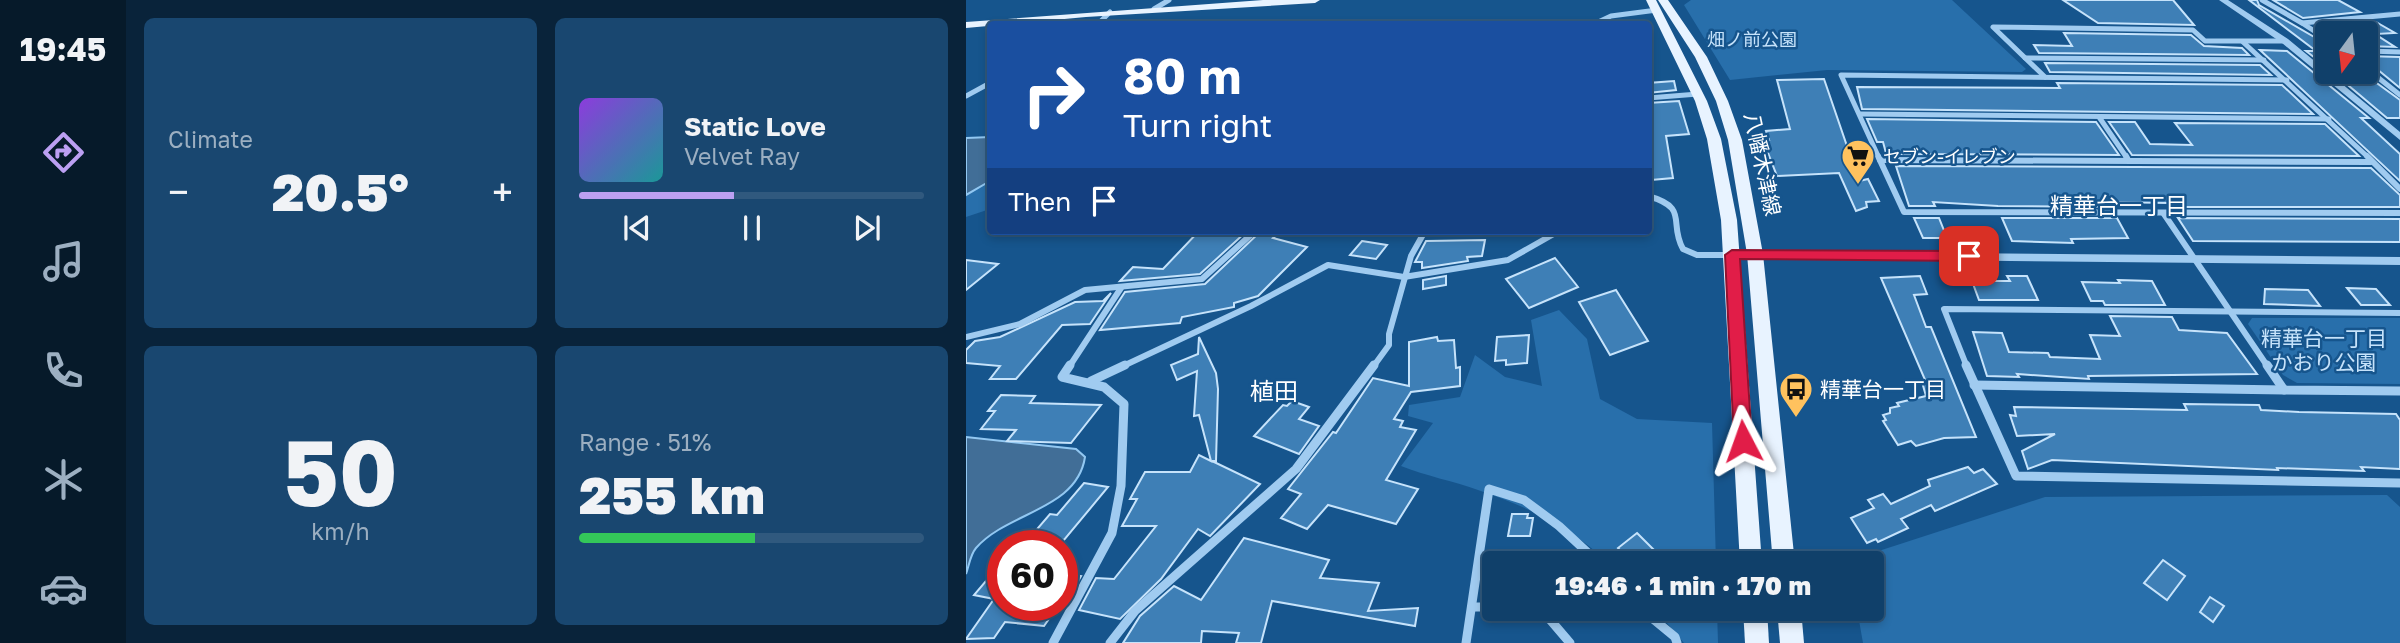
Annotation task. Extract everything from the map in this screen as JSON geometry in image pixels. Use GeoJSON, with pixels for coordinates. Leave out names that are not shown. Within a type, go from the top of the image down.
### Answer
{"type":"FeatureCollection","features":[{"type":"Feature","properties":{"kind":"main road"},"geometry":{"type":"LineString","coordinates":[[1010,21],[1110,12],[1315,0]]}},
{"type":"Feature","properties":{"kind":"main road","name":"八幡木津線"},"geometry":{"type":"LineString","coordinates":[[1657,3],[1698,94],[1714,139],[1732,255],[1751,551]]}},
{"type":"Feature","properties":{"kind":"main road","name":"八幡木津線"},"geometry":{"type":"LineString","coordinates":[[1657,3],[1701,57],[1722,101],[1735,140],[1755,254],[1783,551]]}},
{"type":"Feature","properties":{"kind":"main road"},"geometry":{"type":"LineString","coordinates":[[966,25],[987,23]]}},
{"type":"Feature","properties":{"kind":"main road"},"geometry":{"type":"LineString","coordinates":[[1756,621],[1757,643]]}},
{"type":"Feature","properties":{"kind":"main road"},"geometry":{"type":"LineString","coordinates":[[1789,621],[1792,643]]}},
{"type":"Feature","properties":{"kind":"street"},"geometry":{"type":"LineString","coordinates":[[1154,9],[1169,0]]}},
{"type":"Feature","properties":{"kind":"street"},"geometry":{"type":"LineString","coordinates":[[2223,0],[2285,41],[2400,137]]}},
{"type":"Feature","properties":{"kind":"street"},"geometry":{"type":"LineString","coordinates":[[2262,0],[2315,32]]}},
{"type":"Feature","properties":{"kind":"street"},"geometry":{"type":"LineString","coordinates":[[1600,21],[1657,3]]}},
{"type":"Feature","properties":{"kind":"street"},"geometry":{"type":"LineString","coordinates":[[1101,21],[1110,12]]}},
{"type":"Feature","properties":{"kind":"street"},"geometry":{"type":"LineString","coordinates":[[2302,23],[2400,14]]}},
{"type":"Feature","properties":{"kind":"street"},"geometry":{"type":"LineString","coordinates":[[2046,78],[1993,27],[2193,30],[2205,41],[2285,41]]}},
{"type":"Feature","properties":{"kind":"street"},"geometry":{"type":"LineString","coordinates":[[2242,41],[2329,119],[2400,189]]}},
{"type":"Feature","properties":{"kind":"street"},"geometry":{"type":"LineString","coordinates":[[2378,51],[2400,52]]}},
{"type":"Feature","properties":{"kind":"street"},"geometry":{"type":"LineString","coordinates":[[2024,58],[2264,60]]}},
{"type":"Feature","properties":{"kind":"street"},"geometry":{"type":"LineString","coordinates":[[2287,80],[1841,75],[1904,212],[2400,213]]}},
{"type":"Feature","properties":{"kind":"street"},"geometry":{"type":"LineString","coordinates":[[2378,77],[2400,95]]}},
{"type":"Feature","properties":{"kind":"street"},"geometry":{"type":"LineString","coordinates":[[2387,84],[2400,85]]}},
{"type":"Feature","properties":{"kind":"street"},"geometry":{"type":"LineString","coordinates":[[966,96],[987,85]]}},
{"type":"Feature","properties":{"kind":"street"},"geometry":{"type":"LineString","coordinates":[[1652,98],[1698,94]]}},
{"type":"Feature","properties":{"kind":"street"},"geometry":{"type":"LineString","coordinates":[[1860,114],[2329,119]]}},
{"type":"Feature","properties":{"kind":"street"},"geometry":{"type":"LineString","coordinates":[[2099,117],[2128,160]]}},
{"type":"Feature","properties":{"kind":"street"},"geometry":{"type":"LineString","coordinates":[[1880,160],[2371,162]]}},
{"type":"Feature","properties":{"kind":"street"},"geometry":{"type":"LineString","coordinates":[[1652,197],[1662,198],[1677,210],[1680,222],[1677,241],[1682,249],[1696,255],[2400,261]]}},
{"type":"Feature","properties":{"kind":"street"},"geometry":{"type":"LineString","coordinates":[[2164,214],[2284,390]]}},
{"type":"Feature","properties":{"kind":"street"},"geometry":{"type":"LineString","coordinates":[[966,337],[1020,324],[1085,290],[1202,279],[1251,235]]}},
{"type":"Feature","properties":{"kind":"street"},"geometry":{"type":"LineString","coordinates":[[1110,643],[1135,611],[1296,469],[1389,345],[1389,334],[1404,277],[1411,256],[1423,235]]}},
{"type":"Feature","properties":{"kind":"street"},"geometry":{"type":"LineString","coordinates":[[1091,381],[1251,306],[1328,265],[1404,277],[1508,260],[1552,235]]}},
{"type":"Feature","properties":{"kind":"street"},"geometry":{"type":"LineString","coordinates":[[1053,643],[1063,617],[1111,536],[1121,497],[1124,404],[1118,395],[1091,381],[1062,377],[1121,288]]}},
{"type":"Feature","properties":{"kind":"street"},"geometry":{"type":"LineString","coordinates":[[2400,313],[1944,309],[1974,385],[2016,476],[2400,483]]}},
{"type":"Feature","properties":{"kind":"street"},"geometry":{"type":"LineString","coordinates":[[1974,385],[2400,391]]}},
{"type":"Feature","properties":{"kind":"street"},"geometry":{"type":"LineString","coordinates":[[1466,643],[1489,489],[1524,500],[1559,526],[1586,551]]}},
{"type":"Feature","properties":{"kind":"street"},"geometry":{"type":"LineString","coordinates":[[1472,607],[1482,607]]}},
{"type":"Feature","properties":{"kind":"street"},"geometry":{"type":"LineString","coordinates":[[1551,621],[1570,643]]}},
{"type":"Feature","properties":{"kind":"street"},"geometry":{"type":"LineString","coordinates":[[1656,621],[1675,637],[1677,643]]}},
{"type":"Feature","properties":{"kind":"green space","name":"畑ノ前公園"},"geometry":{"type":"Polygon","coordinates":[[[1691,0],[1952,0],[2026,69],[2022,72],[1827,70],[1730,80],[1684,5],[1691,0]]]}},
{"type":"Feature","properties":{"kind":"green space"},"geometry":{"type":"Polygon","coordinates":[[[987,183],[987,210],[966,217],[966,195],[987,183]]]}},
{"type":"Feature","properties":{"kind":"green space"},"geometry":{"type":"Polygon","coordinates":[[[1559,310],[1587,339],[1600,399],[1637,419],[1712,423],[1716,551],[1595,551],[1548,519],[1514,503],[1401,466],[1433,423],[1408,416],[1409,405],[1460,397],[1475,355],[1505,377],[1542,386],[1531,320],[1559,310]]]}},
{"type":"Feature","properties":{"kind":"green space","name":"精華台一丁目 かおり公園"},"geometry":{"type":"Polygon","coordinates":[[[2252,318],[2400,318],[2400,384],[2297,383],[2283,375],[2248,324],[2252,318]]]}},
{"type":"Feature","properties":{"kind":"green space"},"geometry":{"type":"Polygon","coordinates":[[[2387,495],[2400,507],[2400,643],[1863,643],[1859,621],[1884,621],[1884,551],[1879,551],[2045,497],[2387,495]]]}},
{"type":"Feature","properties":{"kind":"green space"},"geometry":{"type":"Polygon","coordinates":[[[1665,621],[1717,621],[1718,643],[1684,643],[1665,621]]]}},
{"type":"Feature","properties":{"kind":"shaded area"},"geometry":{"type":"Polygon","coordinates":[[[987,137],[987,183],[966,195],[966,138],[987,137]]]}},
{"type":"Feature","properties":{"kind":"shaded area"},"geometry":{"type":"Polygon","coordinates":[[[966,437],[1076,449],[1085,457],[1079,475],[1069,489],[1055,500],[999,530],[987,530],[987,538],[976,548],[966,574],[966,437]]]}},
{"type":"Feature","properties":{"kind":"building"},"geometry":{"type":"Polygon","coordinates":[[[2063,0],[2173,0],[2194,25],[2098,23],[2063,0]]]}},
{"type":"Feature","properties":{"kind":"building"},"geometry":{"type":"Polygon","coordinates":[[[2249,0],[2257,0],[2259,5],[2315,37],[2315,50],[2249,0]]]}},
{"type":"Feature","properties":{"kind":"building"},"geometry":{"type":"Polygon","coordinates":[[[2273,0],[2338,0],[2360,12],[2303,18],[2273,0]]]}},
{"type":"Feature","properties":{"kind":"building"},"geometry":{"type":"Polygon","coordinates":[[[2378,23],[2395,33],[2378,34],[2378,23]]]}},
{"type":"Feature","properties":{"kind":"building"},"geometry":{"type":"Polygon","coordinates":[[[2064,33],[2191,35],[2204,46],[2242,48],[2249,55],[2039,53],[2034,45],[2072,46],[2064,33]]]}},
{"type":"Feature","properties":{"kind":"building"},"geometry":{"type":"Polygon","coordinates":[[[2378,36],[2395,47],[2378,46],[2378,36]]]}},
{"type":"Feature","properties":{"kind":"building"},"geometry":{"type":"Polygon","coordinates":[[[2260,50],[2287,51],[2315,74],[2315,84],[2327,84],[2369,118],[2361,118],[2400,154],[2400,181],[2260,50]]]}},
{"type":"Feature","properties":{"kind":"building"},"geometry":{"type":"Polygon","coordinates":[[[2306,51],[2315,51],[2315,58],[2306,51]]]}},
{"type":"Feature","properties":{"kind":"building"},"geometry":{"type":"Polygon","coordinates":[[[2378,56],[2400,57],[2400,88],[2378,70],[2378,56]]]}},
{"type":"Feature","properties":{"kind":"building"},"geometry":{"type":"Polygon","coordinates":[[[2045,63],[2260,65],[2271,75],[2050,72],[2045,63]]]}},
{"type":"Feature","properties":{"kind":"building"},"geometry":{"type":"Polygon","coordinates":[[[1824,79],[1859,181],[1868,179],[1879,201],[1866,202],[1867,207],[1856,211],[1839,173],[1777,176],[1763,140],[1769,140],[1766,131],[1790,129],[1777,80],[1824,79]]]}},
{"type":"Feature","properties":{"kind":"building"},"geometry":{"type":"Polygon","coordinates":[[[1674,81],[1676,90],[1652,93],[1652,83],[1674,81]]]}},
{"type":"Feature","properties":{"kind":"building"},"geometry":{"type":"Polygon","coordinates":[[[2057,83],[2282,85],[2313,114],[1862,109],[1857,87],[2060,88],[2057,83]]]}},
{"type":"Feature","properties":{"kind":"building"},"geometry":{"type":"Polygon","coordinates":[[[2347,84],[2378,84],[2400,100],[2400,118],[2387,118],[2347,84]]]}},
{"type":"Feature","properties":{"kind":"building"},"geometry":{"type":"Polygon","coordinates":[[[1679,101],[1689,134],[1666,136],[1673,178],[1652,180],[1652,103],[1679,101]]]}},
{"type":"Feature","properties":{"kind":"building"},"geometry":{"type":"Polygon","coordinates":[[[1867,119],[2096,122],[2119,155],[1886,153],[1883,142],[1877,142],[1867,119]]]}},
{"type":"Feature","properties":{"kind":"building"},"geometry":{"type":"Polygon","coordinates":[[[2109,122],[2135,122],[2150,144],[2192,145],[2175,123],[2325,124],[2359,156],[2132,155],[2109,122]]]}},
{"type":"Feature","properties":{"kind":"building"},"geometry":{"type":"Polygon","coordinates":[[[1896,166],[2371,168],[2400,195],[2400,207],[2170,207],[2168,203],[2113,202],[2108,202],[2111,207],[1998,206],[1933,202],[1935,206],[1909,206],[1896,166]]]}},
{"type":"Feature","properties":{"kind":"building"},"geometry":{"type":"Polygon","coordinates":[[[1914,218],[1939,218],[1947,238],[1923,238],[1914,218]]]}},
{"type":"Feature","properties":{"kind":"building"},"geometry":{"type":"Polygon","coordinates":[[[2002,218],[2117,218],[2128,238],[2071,239],[2073,243],[2012,241],[2002,218]]]}},
{"type":"Feature","properties":{"kind":"building"},"geometry":{"type":"Polygon","coordinates":[[[2178,218],[2400,219],[2400,242],[2193,241],[2178,218]]]}},
{"type":"Feature","properties":{"kind":"building"},"geometry":{"type":"Polygon","coordinates":[[[1195,235],[1243,235],[1200,274],[1120,281],[1133,267],[1163,269],[1195,235]]]}},
{"type":"Feature","properties":{"kind":"building"},"geometry":{"type":"Polygon","coordinates":[[[1257,235],[1276,235],[1273,238],[1307,247],[1258,296],[1234,303],[1234,307],[1182,317],[1180,323],[1100,330],[1125,292],[1205,284],[1257,235]]]}},
{"type":"Feature","properties":{"kind":"building"},"geometry":{"type":"Polygon","coordinates":[[[1485,240],[1482,256],[1467,257],[1468,261],[1422,268],[1422,262],[1415,262],[1426,241],[1485,240]]]}},
{"type":"Feature","properties":{"kind":"building"},"geometry":{"type":"Polygon","coordinates":[[[1362,241],[1387,245],[1376,259],[1350,255],[1362,241]]]}},
{"type":"Feature","properties":{"kind":"building"},"geometry":{"type":"Polygon","coordinates":[[[1555,258],[1578,287],[1529,308],[1506,279],[1555,258]]]}},
{"type":"Feature","properties":{"kind":"building"},"geometry":{"type":"Polygon","coordinates":[[[966,260],[998,264],[966,290],[966,260]]]}},
{"type":"Feature","properties":{"kind":"building"},"geometry":{"type":"Polygon","coordinates":[[[1446,276],[1446,285],[1423,289],[1423,280],[1446,276]]]}},
{"type":"Feature","properties":{"kind":"building"},"geometry":{"type":"Polygon","coordinates":[[[1920,276],[1927,294],[1914,295],[1926,327],[1931,327],[1976,437],[1944,438],[1916,446],[1911,441],[1898,445],[1883,421],[1886,420],[1883,415],[1890,413],[1890,408],[1899,406],[1897,403],[1926,396],[1922,382],[1926,382],[1881,278],[1920,276]]]}},
{"type":"Feature","properties":{"kind":"building"},"geometry":{"type":"Polygon","coordinates":[[[2007,276],[2027,276],[2038,300],[1979,300],[1972,281],[2010,281],[2007,276]]]}},
{"type":"Feature","properties":{"kind":"building"},"geometry":{"type":"Polygon","coordinates":[[[2118,280],[2152,281],[2165,305],[2105,305],[2103,301],[2091,301],[2082,282],[2120,283],[2118,280]]]}},
{"type":"Feature","properties":{"kind":"building"},"geometry":{"type":"Polygon","coordinates":[[[2347,288],[2376,289],[2390,305],[2361,305],[2347,288]]]}},
{"type":"Feature","properties":{"kind":"building"},"geometry":{"type":"Polygon","coordinates":[[[2265,289],[2308,290],[2320,306],[2264,304],[2265,289]]]}},
{"type":"Feature","properties":{"kind":"building"},"geometry":{"type":"Polygon","coordinates":[[[1616,290],[1648,341],[1610,355],[1579,302],[1616,290]]]}},
{"type":"Feature","properties":{"kind":"building"},"geometry":{"type":"Polygon","coordinates":[[[1111,293],[1090,324],[1062,325],[1016,379],[990,379],[1000,366],[966,363],[966,350],[975,341],[1000,337],[1075,302],[1103,301],[1111,293]]]}},
{"type":"Feature","properties":{"kind":"building"},"geometry":{"type":"Polygon","coordinates":[[[2110,316],[2172,317],[2179,330],[2227,333],[2257,374],[2088,376],[2089,379],[2017,374],[2019,377],[1987,376],[1973,332],[2002,333],[2009,352],[2100,359],[2090,335],[2120,336],[2110,316]]]}},
{"type":"Feature","properties":{"kind":"building"},"geometry":{"type":"Polygon","coordinates":[[[1529,335],[1527,363],[1506,365],[1506,360],[1495,361],[1497,337],[1529,335]]]}},
{"type":"Feature","properties":{"kind":"building"},"geometry":{"type":"Polygon","coordinates":[[[1199,337],[1216,373],[1218,389],[1216,461],[1212,461],[1260,484],[1210,536],[1198,529],[1161,579],[1120,619],[1079,610],[1096,578],[1114,579],[1156,526],[1122,526],[1137,499],[1130,499],[1145,472],[1190,472],[1199,455],[1211,461],[1199,415],[1194,416],[1197,371],[1177,380],[1171,365],[1198,354],[1199,337]]]}},
{"type":"Feature","properties":{"kind":"building"},"geometry":{"type":"Polygon","coordinates":[[[1437,337],[1438,341],[1454,340],[1456,368],[1460,367],[1460,386],[1411,392],[1394,419],[1403,421],[1400,427],[1416,430],[1386,480],[1418,489],[1396,524],[1328,505],[1307,529],[1281,518],[1301,494],[1288,489],[1333,432],[1336,433],[1373,378],[1409,386],[1409,342],[1437,337]]]}},
{"type":"Feature","properties":{"kind":"building"},"geometry":{"type":"Polygon","coordinates":[[[1001,395],[1035,396],[1030,403],[1101,405],[1071,443],[1007,441],[1016,430],[981,429],[995,411],[988,411],[1001,395]]]}},
{"type":"Feature","properties":{"kind":"building"},"geometry":{"type":"Polygon","coordinates":[[[1292,401],[1309,407],[1299,419],[1319,426],[1299,454],[1254,436],[1283,405],[1287,406],[1292,401]]]}},
{"type":"Feature","properties":{"kind":"building"},"geometry":{"type":"Polygon","coordinates":[[[2184,404],[2259,405],[2261,410],[2299,412],[2396,414],[2400,420],[2400,469],[2361,467],[2364,471],[2277,468],[2278,470],[2052,460],[2028,469],[2022,451],[2055,434],[2017,436],[2010,415],[2016,416],[2014,407],[2187,410],[2184,404]]]}},
{"type":"Feature","properties":{"kind":"building"},"geometry":{"type":"Polygon","coordinates":[[[1968,467],[1974,473],[1983,469],[1997,484],[1935,511],[1931,505],[1901,519],[1908,528],[1878,542],[1876,539],[1867,543],[1851,518],[1874,508],[1868,500],[1883,494],[1891,504],[1930,486],[1928,480],[1968,467]]]}},
{"type":"Feature","properties":{"kind":"building"},"geometry":{"type":"Polygon","coordinates":[[[1084,483],[1108,487],[1072,530],[1036,530],[1050,514],[1057,515],[1084,483]]]}},
{"type":"Feature","properties":{"kind":"building"},"geometry":{"type":"Polygon","coordinates":[[[1512,514],[1528,514],[1527,518],[1533,518],[1530,536],[1508,536],[1512,514]]]}},
{"type":"Feature","properties":{"kind":"building"},"geometry":{"type":"Polygon","coordinates":[[[1637,533],[1655,551],[1621,551],[1618,548],[1637,533]]]}},
{"type":"Feature","properties":{"kind":"building"},"geometry":{"type":"Polygon","coordinates":[[[1244,538],[1329,560],[1320,578],[1379,583],[1368,611],[1418,608],[1415,626],[1272,601],[1261,643],[1236,643],[1239,633],[1202,631],[1201,643],[1123,643],[1140,616],[1174,586],[1201,600],[1244,538]]]}},
{"type":"Feature","properties":{"kind":"building"},"geometry":{"type":"Polygon","coordinates":[[[2163,560],[2185,576],[2167,600],[2144,583],[2163,560]]]}},
{"type":"Feature","properties":{"kind":"building"},"geometry":{"type":"Polygon","coordinates":[[[987,580],[987,598],[974,595],[987,580]]]}},
{"type":"Feature","properties":{"kind":"building"},"geometry":{"type":"Polygon","coordinates":[[[2210,597],[2224,606],[2213,622],[2200,612],[2210,597]]]}},
{"type":"Feature","properties":{"kind":"building"},"geometry":{"type":"Polygon","coordinates":[[[987,609],[987,621],[1048,621],[1044,626],[1005,622],[994,638],[966,639],[987,609]]]}},
{"type":"Feature","properties":{"kind":"place","name":"セブン-イレブン"},"geometry":{"type":"Point","coordinates":[1858,186]}},
{"type":"Feature","properties":{"kind":"place","name":"精華台一丁目"},"geometry":{"type":"Point","coordinates":[1796,419]}},
{"type":"Feature","properties":{"kind":"district","name":"精華台一丁目"},"geometry":{"type":"Point","coordinates":[2119,205]}},
{"type":"Feature","properties":{"kind":"district","name":"植田"},"geometry":{"type":"Point","coordinates":[1274,390]}},
{"type":"Feature","properties":{"kind":"route"},"geometry":{"type":"LineString","coordinates":[[1743,441],[1732,255],[1969,256]]}}]}
